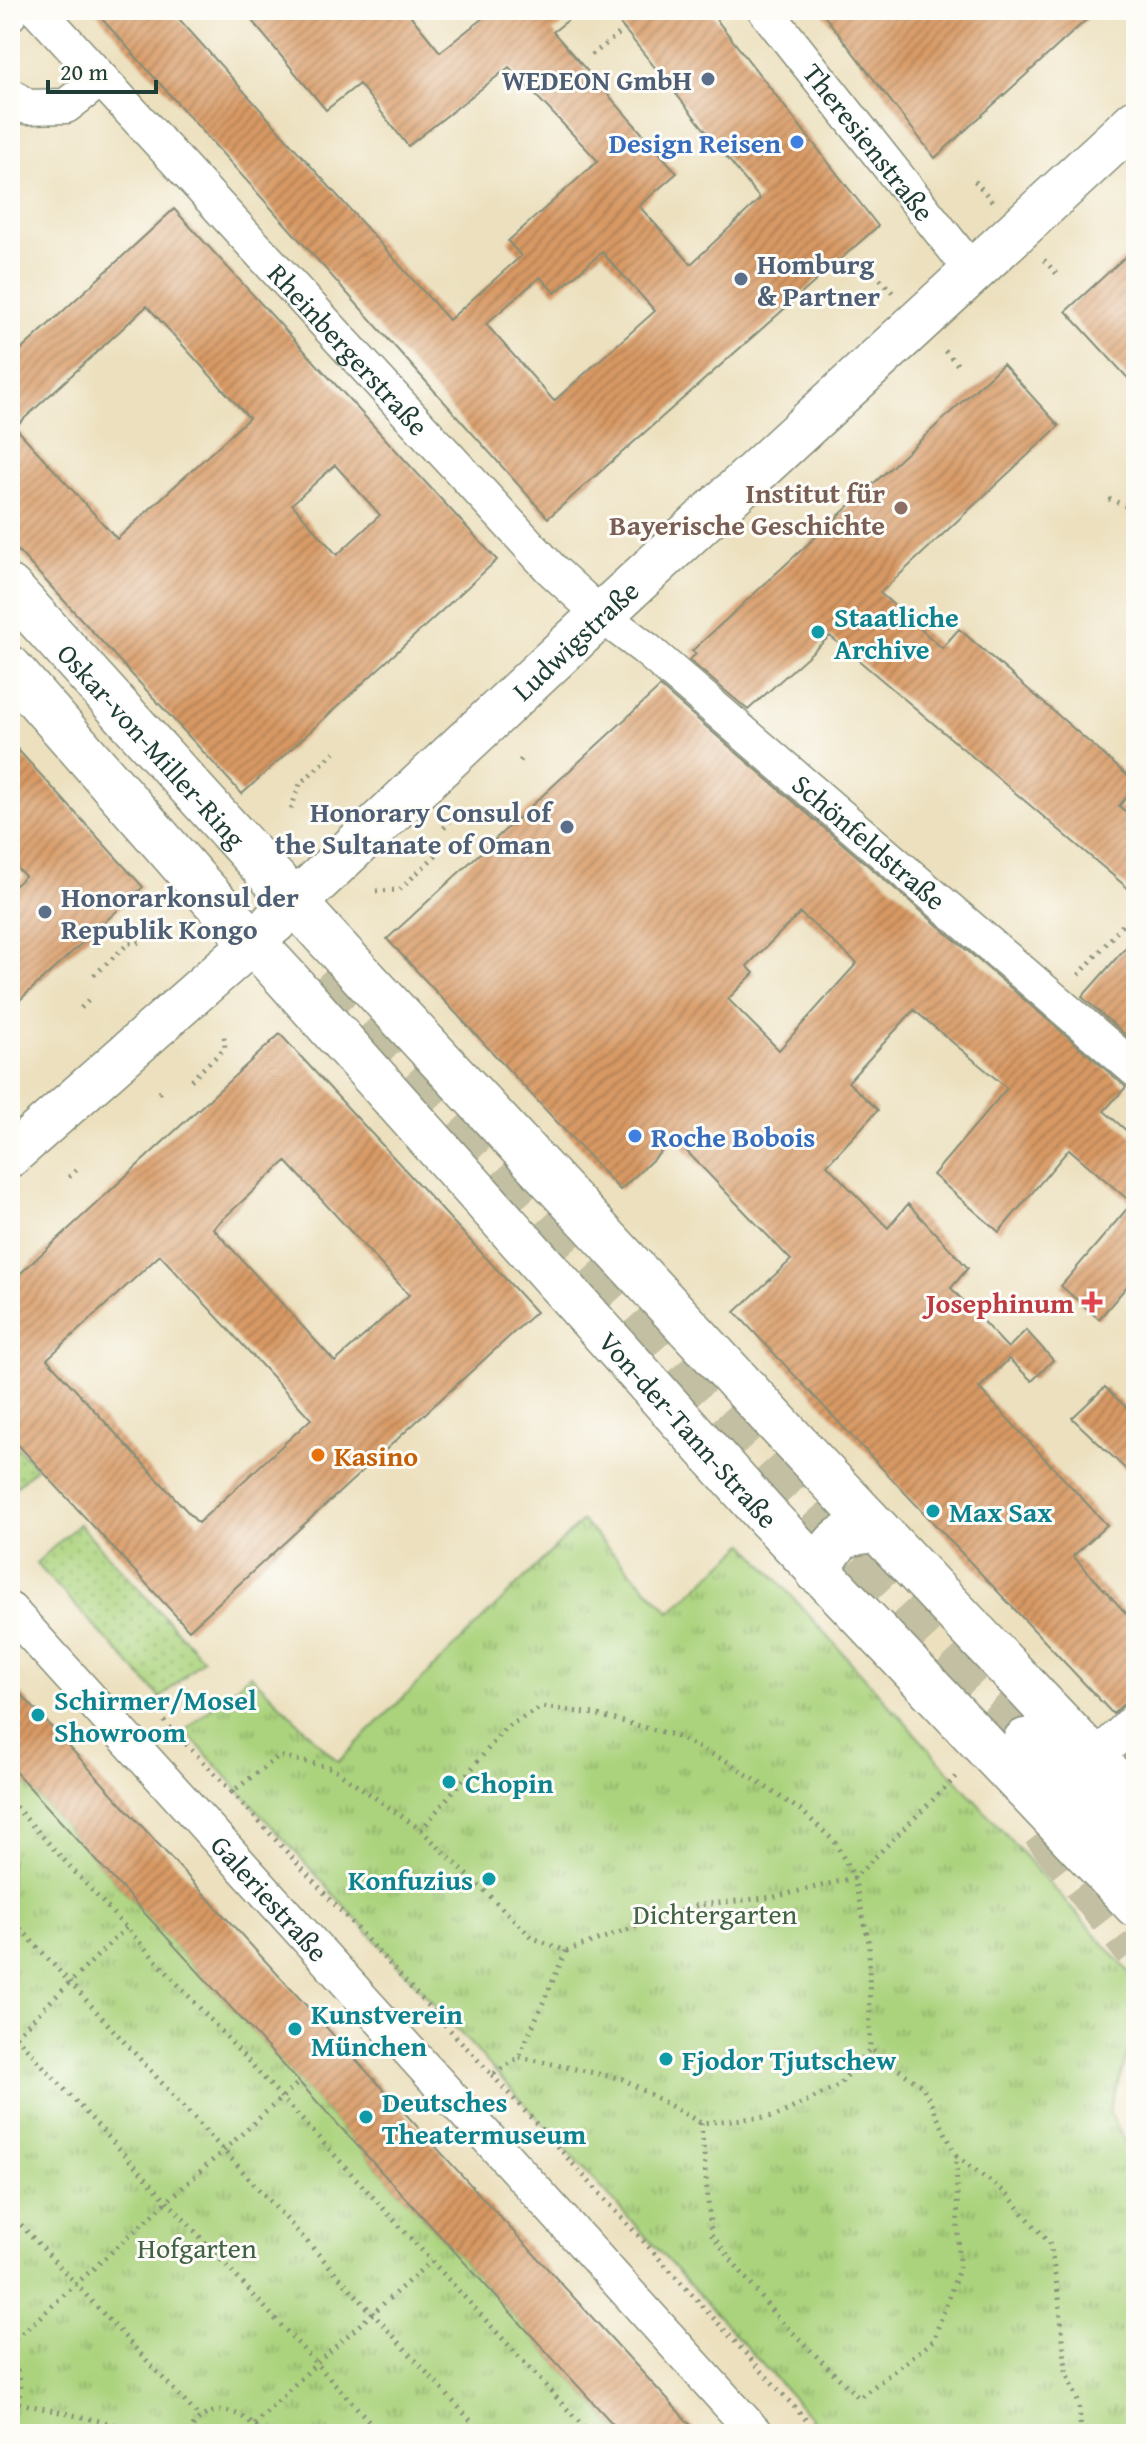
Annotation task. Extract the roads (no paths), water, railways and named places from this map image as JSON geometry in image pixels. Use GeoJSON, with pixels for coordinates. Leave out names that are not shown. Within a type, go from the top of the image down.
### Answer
{"type":"FeatureCollection","features":[{"type":"Feature","properties":{"kind":"main road","name":"Ludwigstraße"},"geometry":{"type":"LineString","coordinates":[[252,943],[601,615],[1136,121]]}},
{"type":"Feature","properties":{"kind":"main road","name":"Oskar-von-Miller-Ring"},"geometry":{"type":"LineString","coordinates":[[10,588],[295,903]]}},
{"type":"Feature","properties":{"kind":"main road","name":"Oskar-von-Miller-Ring"},"geometry":{"type":"LineString","coordinates":[[10,668],[252,943]]}},
{"type":"Feature","properties":{"kind":"main road"},"geometry":{"type":"LineString","coordinates":[[295,903],[1136,1803]]}},
{"type":"Feature","properties":{"kind":"main road","name":"Von-der-Tann-Straße"},"geometry":{"type":"LineString","coordinates":[[252,943],[818,1572],[987,1745],[1136,1905]]}},
{"type":"Feature","properties":{"kind":"main road"},"geometry":{"type":"LineString","coordinates":[[818,1572],[830,1549],[849,1532],[878,1530]]}},
{"type":"Feature","properties":{"kind":"main road"},"geometry":{"type":"LineString","coordinates":[[1025,1741],[1136,1860]]}},
{"type":"Feature","properties":{"kind":"street","name":"Rheinbergerstraße"},"geometry":{"type":"LineString","coordinates":[[38,10],[551,569],[601,615]]}},
{"type":"Feature","properties":{"kind":"street","name":"Theresienstraße"},"geometry":{"type":"LineString","coordinates":[[765,10],[973,272]]}},
{"type":"Feature","properties":{"kind":"street"},"geometry":{"type":"LineString","coordinates":[[10,95],[27,107],[66,106],[101,79]]}},
{"type":"Feature","properties":{"kind":"street","name":"Schönfeldstraße"},"geometry":{"type":"LineString","coordinates":[[601,615],[646,649],[1136,1070]]}},
{"type":"Feature","properties":{"kind":"street","name":"Ludwigstraße"},"geometry":{"type":"LineString","coordinates":[[10,1156],[252,943]]}},
{"type":"Feature","properties":{"kind":"street","name":"Galeriestraße"},"geometry":{"type":"LineString","coordinates":[[10,1610],[756,2434]]}},
{"type":"Feature","properties":{"kind":"street"},"geometry":{"type":"LineString","coordinates":[[1094,1760],[1136,1719]]}},
{"type":"Feature","properties":{"kind":"tunnel"},"geometry":{"type":"LineString","coordinates":[[327,969],[864,1567],[1025,1741]]}},
{"type":"Feature","properties":{"kind":"tunnel"},"geometry":{"type":"LineString","coordinates":[[1043,1830],[1136,1950]]}},
{"type":"Feature","properties":{"kind":"place","name":"WEDEON GmbH"},"geometry":{"type":"Point","coordinates":[708,79]}},
{"type":"Feature","properties":{"kind":"place","name":"Design Reisen"},"geometry":{"type":"Point","coordinates":[797,142]}},
{"type":"Feature","properties":{"kind":"place","name":"Homburg & Partner"},"geometry":{"type":"Point","coordinates":[741,279]}},
{"type":"Feature","properties":{"kind":"place","name":"Institut für Bayerische Geschichte"},"geometry":{"type":"Point","coordinates":[901,508]}},
{"type":"Feature","properties":{"kind":"place","name":"Staatliche Archive"},"geometry":{"type":"Point","coordinates":[818,632]}},
{"type":"Feature","properties":{"kind":"place","name":"Honorary Consul of the Sultanate of Oman"},"geometry":{"type":"Point","coordinates":[567,827]}},
{"type":"Feature","properties":{"kind":"place","name":"Honorarkonsul der Republik Kongo"},"geometry":{"type":"Point","coordinates":[45,912]}},
{"type":"Feature","properties":{"kind":"place","name":"Roche Bobois"},"geometry":{"type":"Point","coordinates":[635,1136]}},
{"type":"Feature","properties":{"kind":"place","name":"Josephinum"},"geometry":{"type":"Point","coordinates":[1092,1302]}},
{"type":"Feature","properties":{"kind":"place","name":"Kasino"},"geometry":{"type":"Point","coordinates":[318,1455]}},
{"type":"Feature","properties":{"kind":"place","name":"Max Sax"},"geometry":{"type":"Point","coordinates":[933,1511]}},
{"type":"Feature","properties":{"kind":"place","name":"Schirmer/Mosel Showroom"},"geometry":{"type":"Point","coordinates":[38,1715]}},
{"type":"Feature","properties":{"kind":"place","name":"Chopin"},"geometry":{"type":"Point","coordinates":[449,1782]}},
{"type":"Feature","properties":{"kind":"place","name":"Konfuzius"},"geometry":{"type":"Point","coordinates":[489,1879]}},
{"type":"Feature","properties":{"kind":"place","name":"Kunstverein München"},"geometry":{"type":"Point","coordinates":[295,2029]}},
{"type":"Feature","properties":{"kind":"place","name":"Fjodor Tjutschew"},"geometry":{"type":"Point","coordinates":[666,2059]}},
{"type":"Feature","properties":{"kind":"place","name":"Deutsches Theatermuseum"},"geometry":{"type":"Point","coordinates":[366,2117]}},
{"type":"Feature","properties":{"kind":"park label","name":"Dichtergarten"},"geometry":{"type":"Point","coordinates":[715,1913]}},
{"type":"Feature","properties":{"kind":"park label","name":"Hofgarten"},"geometry":{"type":"Point","coordinates":[197,2247]}}]}
